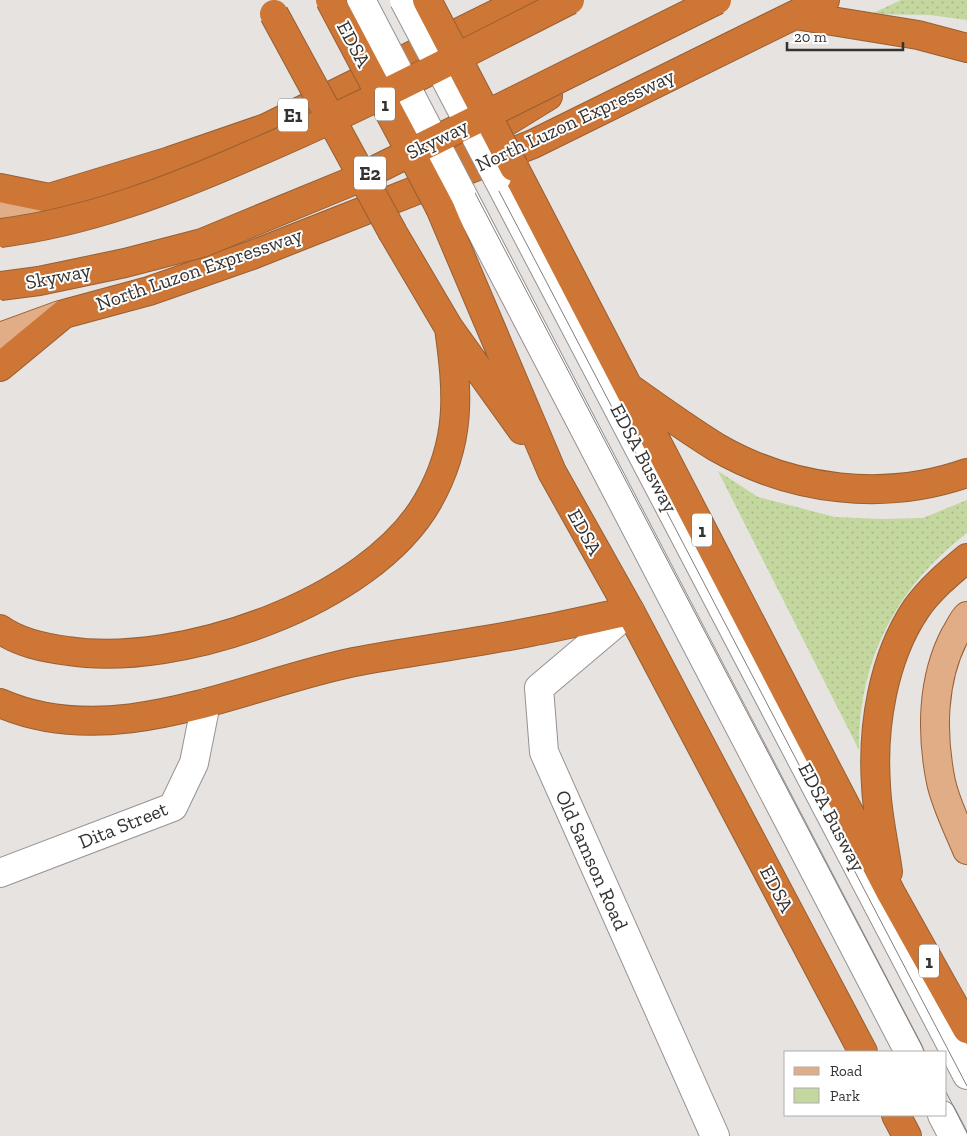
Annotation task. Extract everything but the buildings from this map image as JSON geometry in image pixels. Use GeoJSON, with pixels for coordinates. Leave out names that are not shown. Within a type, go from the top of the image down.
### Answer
{"type":"FeatureCollection","features":[{"type":"Feature","properties":{"kind":"highway","name":"EDSA"},"geometry":{"type":"LineString","coordinates":[[330,0],[440,208],[552,472],[630,611],[862,1051]]}},
{"type":"Feature","properties":{"kind":"highway","name":"1"},"geometry":{"type":"LineString","coordinates":[[427,0],[505,172],[628,387],[891,893],[967,1029]]}},
{"type":"Feature","properties":{"kind":"highway","name":"E1"},"geometry":{"type":"LineString","coordinates":[[49,198],[266,128],[524,0]]}},
{"type":"Feature","properties":{"kind":"highway"},"geometry":{"type":"LineString","coordinates":[[0,233],[112,209],[182,185],[327,122],[570,0]]}},
{"type":"Feature","properties":{"kind":"highway"},"geometry":{"type":"LineString","coordinates":[[360,212],[702,0]]}},
{"type":"Feature","properties":{"kind":"highway","name":"Skyway"},"geometry":{"type":"LineString","coordinates":[[0,286],[125,263],[202,243],[354,180],[718,0]]}},
{"type":"Feature","properties":{"kind":"highway","name":"North Luzon Expressway"},"geometry":{"type":"LineString","coordinates":[[64,314],[148,291],[243,259],[533,144],[825,0]]}},
{"type":"Feature","properties":{"kind":"highway"},"geometry":{"type":"LineString","coordinates":[[270,7],[393,234],[449,328],[552,472]]}},
{"type":"Feature","properties":{"kind":"highway"},"geometry":{"type":"LineString","coordinates":[[795,15],[918,35],[967,48]]}},
{"type":"Feature","properties":{"kind":"highway"},"geometry":{"type":"LineString","coordinates":[[0,188],[49,198]]}},
{"type":"Feature","properties":{"kind":"highway"},"geometry":{"type":"LineString","coordinates":[[0,367],[64,314]]}},
{"type":"Feature","properties":{"kind":"highway"},"geometry":{"type":"LineString","coordinates":[[0,629],[18,639],[54,650],[110,655],[139,654],[213,640],[242,630],[320,596],[350,578],[384,551],[410,526],[427,503],[440,478],[449,451],[456,418],[456,381],[449,328]]}},
{"type":"Feature","properties":{"kind":"highway"},"geometry":{"type":"LineString","coordinates":[[628,387],[718,448],[780,475],[802,481],[853,489],[892,489],[937,483],[967,473]]}},
{"type":"Feature","properties":{"kind":"highway"},"geometry":{"type":"LineString","coordinates":[[891,893],[876,786],[876,741],[882,699],[902,631],[916,608],[933,588],[967,558]]}},
{"type":"Feature","properties":{"kind":"highway"},"geometry":{"type":"LineString","coordinates":[[0,704],[20,712],[50,719],[79,721],[140,716],[206,703],[292,677],[354,662],[530,632],[630,611]]}},
{"type":"Feature","properties":{"kind":"highway"},"geometry":{"type":"LineString","coordinates":[[897,1116],[907,1136]]}},
{"type":"Feature","properties":{"kind":"main road"},"geometry":{"type":"LineString","coordinates":[[0,208],[49,198]]}},
{"type":"Feature","properties":{"kind":"main road"},"geometry":{"type":"LineString","coordinates":[[0,319],[64,314]]}},
{"type":"Feature","properties":{"kind":"main road"},"geometry":{"type":"LineString","coordinates":[[0,337],[64,314]]}},
{"type":"Feature","properties":{"kind":"main road"},"geometry":{"type":"LineString","coordinates":[[967,616],[947,650],[939,678],[935,715],[936,748],[942,783],[967,850]]}},
{"type":"Feature","properties":{"kind":"street","name":"EDSA Busway"},"geometry":{"type":"LineString","coordinates":[[361,0],[908,1051]]}},
{"type":"Feature","properties":{"kind":"street","name":"EDSA Busway"},"geometry":{"type":"LineString","coordinates":[[404,0],[505,172],[967,1075]]}},
{"type":"Feature","properties":{"kind":"street","name":"Old Samson Road"},"geometry":{"type":"LineString","coordinates":[[630,611],[539,688],[544,752],[715,1136]]}},
{"type":"Feature","properties":{"kind":"street","name":"Dita Street"},"geometry":{"type":"LineString","coordinates":[[0,873],[173,808],[194,763],[206,703]]}},
{"type":"Feature","properties":{"kind":"street"},"geometry":{"type":"LineString","coordinates":[[943,1116],[953,1136]]}},
{"type":"Feature","properties":{"kind":"green space"},"geometry":{"type":"Polygon","coordinates":[[[901,0],[967,0],[967,20],[930,15],[871,14],[901,0]]]}},
{"type":"Feature","properties":{"kind":"green space"},"geometry":{"type":"Polygon","coordinates":[[[718,471],[758,497],[835,517],[923,518],[967,500],[967,533],[942,554],[920,577],[901,602],[886,628],[874,656],[865,686],[860,717],[859,750],[718,471]]]}},
{"type":"Feature","properties":{"kind":"tram line"},"geometry":{"type":"LineString","coordinates":[[374,0],[924,1051]]}},
{"type":"Feature","properties":{"kind":"tram line"},"geometry":{"type":"LineString","coordinates":[[399,0],[967,1086]]}},
{"type":"Feature","properties":{"kind":"tram line"},"geometry":{"type":"LineString","coordinates":[[947,1094],[967,1133]]}}]}
